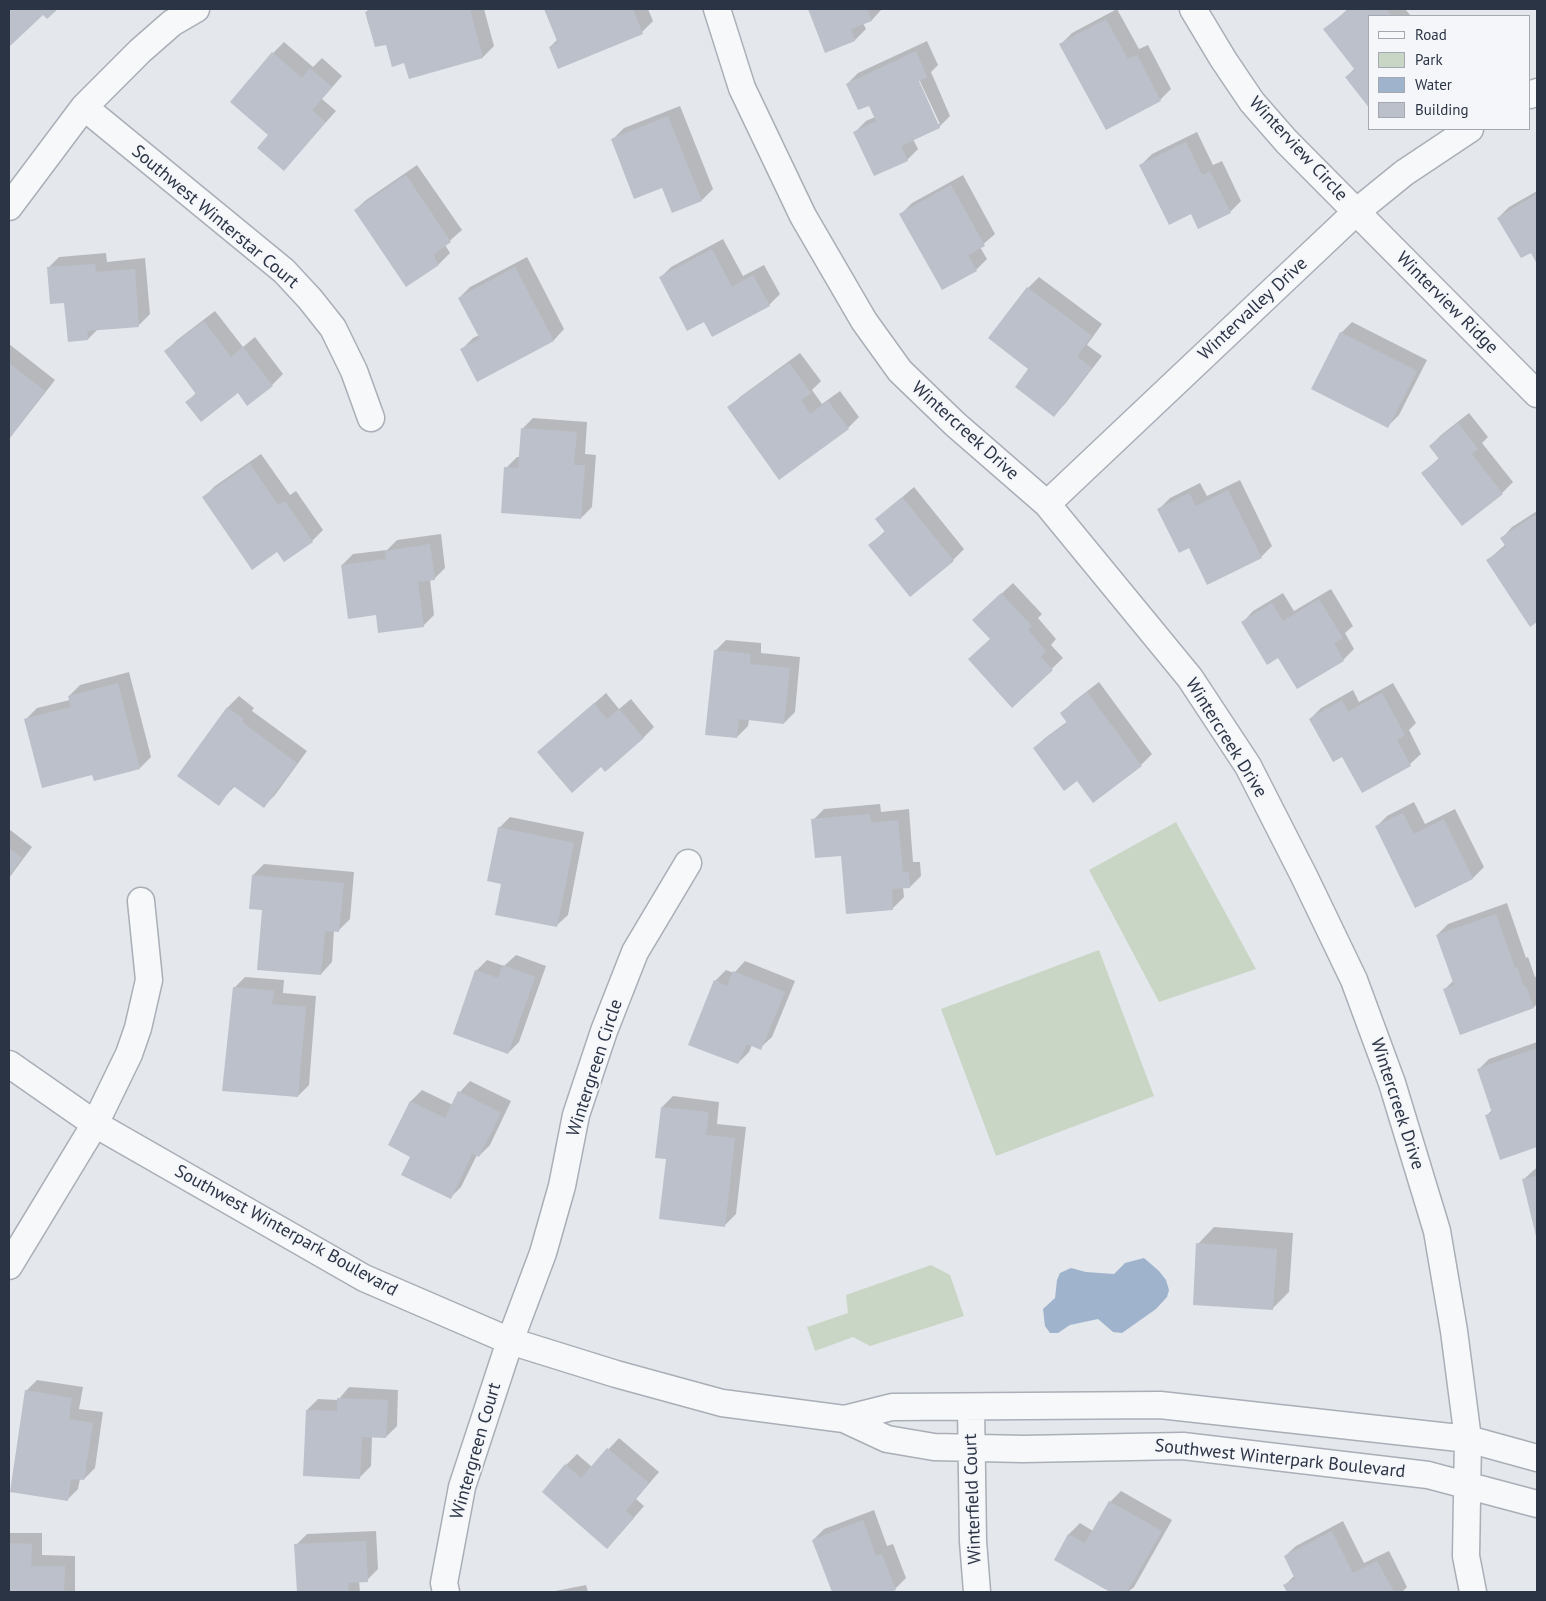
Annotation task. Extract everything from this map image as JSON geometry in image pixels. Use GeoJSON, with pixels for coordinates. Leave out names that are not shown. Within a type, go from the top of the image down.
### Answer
{"type":"FeatureCollection","features":[{"type":"Feature","properties":{"kind":"street"},"geometry":{"type":"LineString","coordinates":[[9,207],[84,107],[140,51],[172,24],[196,9]]}},
{"type":"Feature","properties":{"kind":"street","name":"Wintercreek Drive"},"geometry":{"type":"LineString","coordinates":[[717,9],[742,88],[803,216],[864,320],[900,371],[955,424],[1047,504],[1190,678],[1248,766],[1354,980],[1392,1083],[1437,1231],[1454,1331],[1468,1438],[1466,1556],[1473,1592]]}},
{"type":"Feature","properties":{"kind":"street","name":"Winterview Circle"},"geometry":{"type":"LineString","coordinates":[[1193,9],[1252,102],[1287,142],[1356,212]]}},
{"type":"Feature","properties":{"kind":"street","name":"Southwest Winterstar Court"},"geometry":{"type":"LineString","coordinates":[[84,107],[284,271],[310,298],[333,328],[354,372],[371,418]]}},
{"type":"Feature","properties":{"kind":"street","name":"Wintervalley Drive"},"geometry":{"type":"LineString","coordinates":[[1047,504],[1356,212],[1404,173],[1468,130]]}},
{"type":"Feature","properties":{"kind":"street","name":"Winterview Ridge"},"geometry":{"type":"LineString","coordinates":[[1356,212],[1537,394]]}},
{"type":"Feature","properties":{"kind":"street","name":"Wintergreen Circle"},"geometry":{"type":"LineString","coordinates":[[510,1341],[543,1253],[562,1186],[576,1115],[604,1031],[635,952],[688,863]]}},
{"type":"Feature","properties":{"kind":"street"},"geometry":{"type":"LineString","coordinates":[[9,1266],[95,1124],[129,1054],[138,1028],[149,980],[141,901]]}},
{"type":"Feature","properties":{"kind":"street","name":"Southwest Winterpark Boulevard"},"geometry":{"type":"LineString","coordinates":[[9,1064],[95,1124],[364,1278],[510,1341],[616,1374],[722,1403],[844,1419],[887,1439],[934,1447],[1023,1449],[1184,1446],[1428,1475],[1537,1504]]}},
{"type":"Feature","properties":{"kind":"street","name":"Wintergreen Court"},"geometry":{"type":"LineString","coordinates":[[446,1592],[444,1583],[462,1487],[510,1341]]}},
{"type":"Feature","properties":{"kind":"street","name":"Southwest Winterpark Boulevard"},"geometry":{"type":"LineString","coordinates":[[844,1419],[892,1407],[1160,1405],[1468,1438],[1537,1458]]}},
{"type":"Feature","properties":{"kind":"street","name":"Winterfield Court"},"geometry":{"type":"LineString","coordinates":[[970,1407],[973,1541],[977,1592]]}},
{"type":"Feature","properties":{"kind":"green space"},"geometry":{"type":"Polygon","coordinates":[[[1176,822],[1256,969],[1159,1002],[1089,870],[1176,822]]]}},
{"type":"Feature","properties":{"kind":"green space"},"geometry":{"type":"Polygon","coordinates":[[[1099,950],[1154,1096],[996,1156],[941,1009],[1099,950]]]}},
{"type":"Feature","properties":{"kind":"green space"},"geometry":{"type":"Polygon","coordinates":[[[931,1265],[950,1275],[964,1316],[870,1346],[853,1337],[815,1351],[807,1327],[848,1313],[846,1295],[931,1265]]]}},
{"type":"Feature","properties":{"kind":"water"},"geometry":{"type":"Polygon","coordinates":[[[1144,1258],[1159,1271],[1166,1280],[1169,1290],[1167,1297],[1156,1309],[1122,1333],[1113,1332],[1098,1319],[1070,1325],[1058,1333],[1050,1333],[1045,1326],[1043,1309],[1055,1298],[1057,1280],[1060,1273],[1071,1268],[1086,1272],[1114,1274],[1125,1263],[1144,1258]]]}},
{"type":"Feature","properties":{"kind":"building"},"geometry":{"type":"Polygon","coordinates":[[[9,9],[58,9],[47,19],[43,15],[9,47],[9,9]]]}},
{"type":"Feature","properties":{"kind":"building"},"geometry":{"type":"Polygon","coordinates":[[[375,9],[470,9],[483,58],[409,79],[404,63],[392,67],[386,45],[375,47],[365,12],[375,9]]]}},
{"type":"Feature","properties":{"kind":"building"},"geometry":{"type":"Polygon","coordinates":[[[544,9],[633,9],[643,34],[558,69],[549,47],[558,43],[544,9]]]}},
{"type":"Feature","properties":{"kind":"building"},"geometry":{"type":"Polygon","coordinates":[[[808,9],[867,9],[872,21],[851,29],[855,41],[825,53],[808,9]]]}},
{"type":"Feature","properties":{"kind":"building"},"geometry":{"type":"Polygon","coordinates":[[[1350,9],[1386,9],[1391,15],[1368,15],[1368,106],[1345,77],[1355,70],[1323,29],[1350,9]]]}},
{"type":"Feature","properties":{"kind":"building"},"geometry":{"type":"Polygon","coordinates":[[[1106,19],[1128,59],[1137,55],[1161,101],[1106,130],[1059,44],[1106,19]]]}},
{"type":"Feature","properties":{"kind":"building"},"geometry":{"type":"Polygon","coordinates":[[[916,51],[927,77],[919,81],[940,128],[901,146],[908,161],[874,176],[853,132],[876,121],[869,106],[858,110],[846,84],[916,51]]]}},
{"type":"Feature","properties":{"kind":"building"},"geometry":{"type":"Polygon","coordinates":[[[272,52],[302,78],[310,68],[332,87],[312,110],[326,122],[284,171],[257,148],[268,135],[230,102],[272,52]]]}},
{"type":"Feature","properties":{"kind":"building"},"geometry":{"type":"Polygon","coordinates":[[[668,116],[702,201],[672,213],[662,188],[634,199],[611,139],[668,116]]]}},
{"type":"Feature","properties":{"kind":"building"},"geometry":{"type":"Polygon","coordinates":[[[1186,142],[1202,175],[1210,171],[1231,213],[1198,229],[1191,214],[1169,225],[1139,165],[1186,142]]]}},
{"type":"Feature","properties":{"kind":"building"},"geometry":{"type":"Polygon","coordinates":[[[406,175],[451,242],[433,255],[439,265],[406,287],[354,210],[406,175]]]}},
{"type":"Feature","properties":{"kind":"building"},"geometry":{"type":"Polygon","coordinates":[[[951,185],[985,246],[968,255],[977,271],[942,290],[899,214],[951,185]]]}},
{"type":"Feature","properties":{"kind":"building"},"geometry":{"type":"Polygon","coordinates":[[[1537,194],[1537,264],[1531,253],[1521,258],[1497,218],[1537,194]]]}},
{"type":"Feature","properties":{"kind":"building"},"geometry":{"type":"Polygon","coordinates":[[[712,249],[732,287],[753,275],[770,306],[712,337],[704,322],[687,331],[659,277],[712,249]]]}},
{"type":"Feature","properties":{"kind":"building"},"geometry":{"type":"Polygon","coordinates":[[[95,264],[96,272],[135,269],[139,327],[87,331],[88,340],[68,342],[64,303],[50,304],[47,267],[95,264]]]}},
{"type":"Feature","properties":{"kind":"building"},"geometry":{"type":"Polygon","coordinates":[[[515,267],[554,341],[477,382],[460,349],[480,339],[458,298],[515,267]]]}},
{"type":"Feature","properties":{"kind":"building"},"geometry":{"type":"Polygon","coordinates":[[[1027,287],[1092,336],[1077,356],[1092,368],[1054,417],[1015,387],[1028,369],[988,338],[1027,287]]]}},
{"type":"Feature","properties":{"kind":"building"},"geometry":{"type":"Polygon","coordinates":[[[204,321],[231,357],[243,347],[273,386],[247,406],[238,393],[201,422],[185,402],[196,394],[164,351],[204,321]]]}},
{"type":"Feature","properties":{"kind":"building"},"geometry":{"type":"Polygon","coordinates":[[[1340,332],[1417,371],[1388,428],[1311,389],[1340,332]]]}},
{"type":"Feature","properties":{"kind":"building"},"geometry":{"type":"Polygon","coordinates":[[[9,363],[45,391],[9,439],[9,363]]]}},
{"type":"Feature","properties":{"kind":"building"},"geometry":{"type":"Polygon","coordinates":[[[789,363],[811,393],[801,400],[810,414],[828,401],[849,429],[779,480],[727,407],[789,363]]]}},
{"type":"Feature","properties":{"kind":"building"},"geometry":{"type":"Polygon","coordinates":[[[1458,423],[1478,449],[1472,454],[1503,494],[1462,526],[1421,473],[1439,459],[1429,446],[1458,423]]]}},
{"type":"Feature","properties":{"kind":"building"},"geometry":{"type":"Polygon","coordinates":[[[521,428],[577,432],[574,465],[585,465],[581,519],[501,513],[504,467],[518,468],[521,428]]]}},
{"type":"Feature","properties":{"kind":"building"},"geometry":{"type":"Polygon","coordinates":[[[250,464],[278,505],[285,501],[313,542],[284,562],[277,552],[252,570],[202,497],[250,464]]]}},
{"type":"Feature","properties":{"kind":"building"},"geometry":{"type":"Polygon","coordinates":[[[1228,490],[1262,558],[1207,585],[1189,548],[1179,553],[1157,509],[1189,493],[1196,506],[1228,490]]]}},
{"type":"Feature","properties":{"kind":"building"},"geometry":{"type":"Polygon","coordinates":[[[902,497],[954,561],[910,597],[868,545],[885,532],[875,519],[902,497]]]}},
{"type":"Feature","properties":{"kind":"building"},"geometry":{"type":"Polygon","coordinates":[[[1535,515],[1537,518],[1537,622],[1530,627],[1486,560],[1506,547],[1500,538],[1535,515]]]}},
{"type":"Feature","properties":{"kind":"building"},"geometry":{"type":"Polygon","coordinates":[[[430,544],[435,580],[418,582],[424,627],[378,633],[376,615],[348,619],[341,565],[386,559],[385,551],[430,544]]]}},
{"type":"Feature","properties":{"kind":"building"},"geometry":{"type":"Polygon","coordinates":[[[1001,593],[1032,626],[1028,630],[1046,651],[1041,657],[1053,670],[1012,708],[968,659],[990,639],[972,620],[1001,593]]]}},
{"type":"Feature","properties":{"kind":"building"},"geometry":{"type":"Polygon","coordinates":[[[1319,599],[1343,638],[1334,643],[1344,661],[1297,689],[1278,658],[1267,665],[1241,622],[1272,603],[1283,621],[1319,599]]]}},
{"type":"Feature","properties":{"kind":"building"},"geometry":{"type":"Polygon","coordinates":[[[714,650],[751,654],[750,664],[790,668],[784,724],[739,719],[737,738],[705,735],[714,650]]]}},
{"type":"Feature","properties":{"kind":"building"},"geometry":{"type":"Polygon","coordinates":[[[118,683],[140,769],[94,781],[92,775],[42,788],[24,719],[71,707],[68,696],[118,683]]]}},
{"type":"Feature","properties":{"kind":"building"},"geometry":{"type":"Polygon","coordinates":[[[1087,692],[1142,766],[1093,803],[1077,781],[1064,791],[1033,748],[1067,723],[1060,713],[1087,692]]]}},
{"type":"Feature","properties":{"kind":"building"},"geometry":{"type":"Polygon","coordinates":[[[1382,693],[1405,735],[1397,740],[1411,766],[1362,793],[1342,757],[1333,762],[1309,719],[1342,700],[1348,712],[1382,693]]]}},
{"type":"Feature","properties":{"kind":"building"},"geometry":{"type":"Polygon","coordinates":[[[594,703],[607,719],[619,709],[644,738],[605,772],[601,767],[572,793],[537,752],[594,703]]]}},
{"type":"Feature","properties":{"kind":"building"},"geometry":{"type":"Polygon","coordinates":[[[227,707],[244,719],[242,722],[297,763],[264,808],[233,786],[219,806],[177,776],[227,707]]]}},
{"type":"Feature","properties":{"kind":"building"},"geometry":{"type":"Polygon","coordinates":[[[1403,813],[1414,834],[1444,819],[1473,879],[1415,908],[1375,826],[1403,813]]]}},
{"type":"Feature","properties":{"kind":"building"},"geometry":{"type":"Polygon","coordinates":[[[870,814],[871,823],[898,820],[903,872],[909,872],[910,888],[892,889],[893,910],[846,914],[841,856],[815,858],[811,819],[870,814]]]}},
{"type":"Feature","properties":{"kind":"building"},"geometry":{"type":"Polygon","coordinates":[[[498,827],[574,843],[557,927],[495,915],[501,884],[487,881],[498,827]]]}},
{"type":"Feature","properties":{"kind":"building"},"geometry":{"type":"Polygon","coordinates":[[[9,848],[22,858],[9,876],[9,848]]]}},
{"type":"Feature","properties":{"kind":"building"},"geometry":{"type":"Polygon","coordinates":[[[252,875],[344,883],[339,932],[325,931],[321,975],[257,970],[262,910],[249,909],[252,875]]]}},
{"type":"Feature","properties":{"kind":"building"},"geometry":{"type":"Polygon","coordinates":[[[1496,914],[1515,968],[1517,967],[1534,1008],[1460,1035],[1443,989],[1454,985],[1436,935],[1496,914]]]}},
{"type":"Feature","properties":{"kind":"building"},"geometry":{"type":"Polygon","coordinates":[[[503,965],[535,977],[508,1054],[453,1034],[475,970],[498,978],[503,965]]]}},
{"type":"Feature","properties":{"kind":"building"},"geometry":{"type":"Polygon","coordinates":[[[733,971],[785,992],[761,1050],[747,1044],[738,1064],[688,1045],[714,980],[727,986],[733,971]]]}},
{"type":"Feature","properties":{"kind":"building"},"geometry":{"type":"Polygon","coordinates":[[[233,987],[274,991],[272,1004],[306,1007],[298,1097],[222,1091],[233,987]]]}},
{"type":"Feature","properties":{"kind":"building"},"geometry":{"type":"Polygon","coordinates":[[[1537,1048],[1537,1147],[1500,1160],[1485,1115],[1492,1113],[1477,1069],[1537,1048]]]}},
{"type":"Feature","properties":{"kind":"building"},"geometry":{"type":"Polygon","coordinates":[[[458,1091],[501,1113],[479,1157],[472,1154],[451,1199],[401,1175],[410,1157],[388,1145],[410,1101],[445,1118],[458,1091]]]}},
{"type":"Feature","properties":{"kind":"building"},"geometry":{"type":"Polygon","coordinates":[[[661,1107],[709,1112],[706,1135],[735,1138],[725,1227],[659,1219],[666,1159],[655,1158],[661,1107]]]}},
{"type":"Feature","properties":{"kind":"building"},"geometry":{"type":"Polygon","coordinates":[[[1537,1176],[1537,1240],[1522,1179],[1537,1176]]]}},
{"type":"Feature","properties":{"kind":"building"},"geometry":{"type":"Polygon","coordinates":[[[1196,1243],[1277,1249],[1273,1310],[1193,1305],[1196,1243]]]}},
{"type":"Feature","properties":{"kind":"building"},"geometry":{"type":"Polygon","coordinates":[[[25,1390],[72,1398],[69,1419],[93,1423],[84,1480],[71,1479],[68,1501],[10,1492],[25,1390]]]}},
{"type":"Feature","properties":{"kind":"building"},"geometry":{"type":"Polygon","coordinates":[[[337,1398],[388,1400],[386,1438],[362,1437],[360,1479],[303,1476],[306,1410],[337,1411],[337,1398]]]}},
{"type":"Feature","properties":{"kind":"building"},"geometry":{"type":"Polygon","coordinates":[[[607,1448],[649,1483],[626,1511],[634,1518],[607,1549],[542,1492],[565,1464],[581,1478],[607,1448]]]}},
{"type":"Feature","properties":{"kind":"building"},"geometry":{"type":"Polygon","coordinates":[[[1109,1501],[1162,1531],[1127,1592],[1110,1592],[1054,1560],[1068,1534],[1085,1543],[1109,1501]]]}},
{"type":"Feature","properties":{"kind":"building"},"geometry":{"type":"Polygon","coordinates":[[[863,1520],[876,1556],[882,1554],[896,1590],[890,1592],[832,1592],[812,1540],[863,1520]]]}},
{"type":"Feature","properties":{"kind":"building"},"geometry":{"type":"Polygon","coordinates":[[[1332,1531],[1353,1573],[1377,1561],[1394,1592],[1287,1592],[1283,1585],[1295,1579],[1284,1556],[1332,1531]]]}},
{"type":"Feature","properties":{"kind":"building"},"geometry":{"type":"Polygon","coordinates":[[[366,1541],[368,1582],[348,1583],[349,1592],[297,1592],[294,1544],[366,1541]]]}},
{"type":"Feature","properties":{"kind":"building"},"geometry":{"type":"Polygon","coordinates":[[[9,1543],[32,1544],[31,1566],[65,1566],[64,1592],[9,1592],[9,1543]]]}}]}
